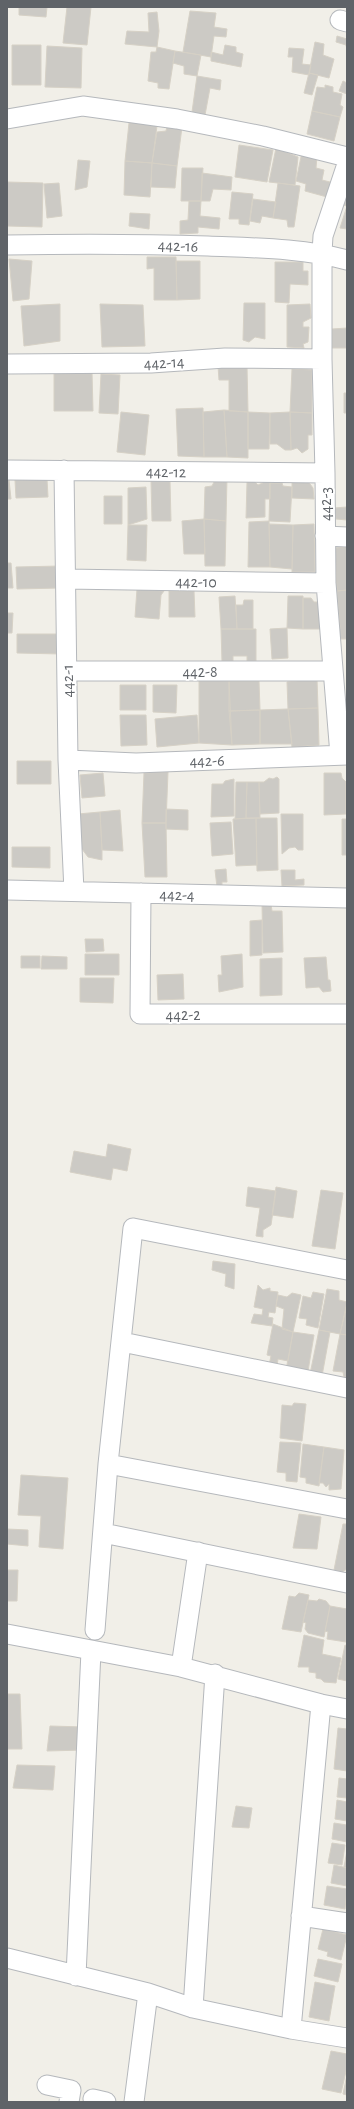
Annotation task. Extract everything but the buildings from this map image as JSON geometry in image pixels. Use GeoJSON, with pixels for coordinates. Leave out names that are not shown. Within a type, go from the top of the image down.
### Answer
{"type":"FeatureCollection","features":[{"type":"Feature","properties":{"kind":"street"},"geometry":{"type":"LineString","coordinates":[[7,119],[83,106],[193,122],[263,136],[347,157]]}},
{"type":"Feature","properties":{"kind":"street","name":"442-3"},"geometry":{"type":"LineString","coordinates":[[343,755],[333,671],[339,647],[326,583],[322,359],[322,253],[323,236],[347,164]]}},
{"type":"Feature","properties":{"kind":"street","name":"442-16"},"geometry":{"type":"LineString","coordinates":[[7,245],[134,244],[260,248],[322,253],[347,260]]}},
{"type":"Feature","properties":{"kind":"street","name":"442-14"},"geometry":{"type":"LineString","coordinates":[[7,364],[151,363],[225,358],[322,359]]}},
{"type":"Feature","properties":{"kind":"street","name":"442-12"},"geometry":{"type":"LineString","coordinates":[[7,470],[325,473]]}},
{"type":"Feature","properties":{"kind":"street","name":"442-1"},"geometry":{"type":"LineString","coordinates":[[64,470],[68,760],[74,891]]}},
{"type":"Feature","properties":{"kind":"street"},"geometry":{"type":"LineString","coordinates":[[325,536],[347,537]]}},
{"type":"Feature","properties":{"kind":"street","name":"442-10"},"geometry":{"type":"LineString","coordinates":[[66,579],[326,583]]}},
{"type":"Feature","properties":{"kind":"street","name":"442-8"},"geometry":{"type":"LineString","coordinates":[[67,670],[333,671]]}},
{"type":"Feature","properties":{"kind":"street","name":"442-6"},"geometry":{"type":"LineString","coordinates":[[68,760],[136,763],[343,755]]}},
{"type":"Feature","properties":{"kind":"street","name":"442-4"},"geometry":{"type":"LineString","coordinates":[[7,890],[347,898]]}},
{"type":"Feature","properties":{"kind":"street","name":"442-2"},"geometry":{"type":"LineString","coordinates":[[141,893],[140,1014],[347,1014]]}},
{"type":"Feature","properties":{"kind":"street"},"geometry":{"type":"LineString","coordinates":[[95,1630],[108,1464],[133,1228],[347,1270]]}},
{"type":"Feature","properties":{"kind":"street"},"geometry":{"type":"LineString","coordinates":[[122,1342],[347,1388]]}},
{"type":"Feature","properties":{"kind":"street"},"geometry":{"type":"LineString","coordinates":[[108,1464],[347,1509]]}},
{"type":"Feature","properties":{"kind":"street"},"geometry":{"type":"LineString","coordinates":[[103,1533],[347,1583]]}},
{"type":"Feature","properties":{"kind":"street"},"geometry":{"type":"LineString","coordinates":[[181,1667],[198,1552]]}},
{"type":"Feature","properties":{"kind":"street"},"geometry":{"type":"LineString","coordinates":[[7,1634],[215,1674],[321,1704],[347,1709]]}},
{"type":"Feature","properties":{"kind":"street"},"geometry":{"type":"LineString","coordinates":[[76,1976],[91,1651]]}},
{"type":"Feature","properties":{"kind":"street"},"geometry":{"type":"LineString","coordinates":[[193,2008],[215,1674]]}},
{"type":"Feature","properties":{"kind":"street"},"geometry":{"type":"LineString","coordinates":[[291,2029],[321,1704]]}},
{"type":"Feature","properties":{"kind":"street"},"geometry":{"type":"LineString","coordinates":[[301,1916],[347,1924]]}},
{"type":"Feature","properties":{"kind":"street"},"geometry":{"type":"LineString","coordinates":[[7,1958],[148,1993],[193,2008],[291,2029],[347,2038]]}},
{"type":"Feature","properties":{"kind":"street"},"geometry":{"type":"LineString","coordinates":[[134,2102],[148,1993]]}},
{"type":"Feature","properties":{"kind":"street"},"geometry":{"type":"LineString","coordinates":[[47,2085],[71,2090],[69,2102]]}}]}
